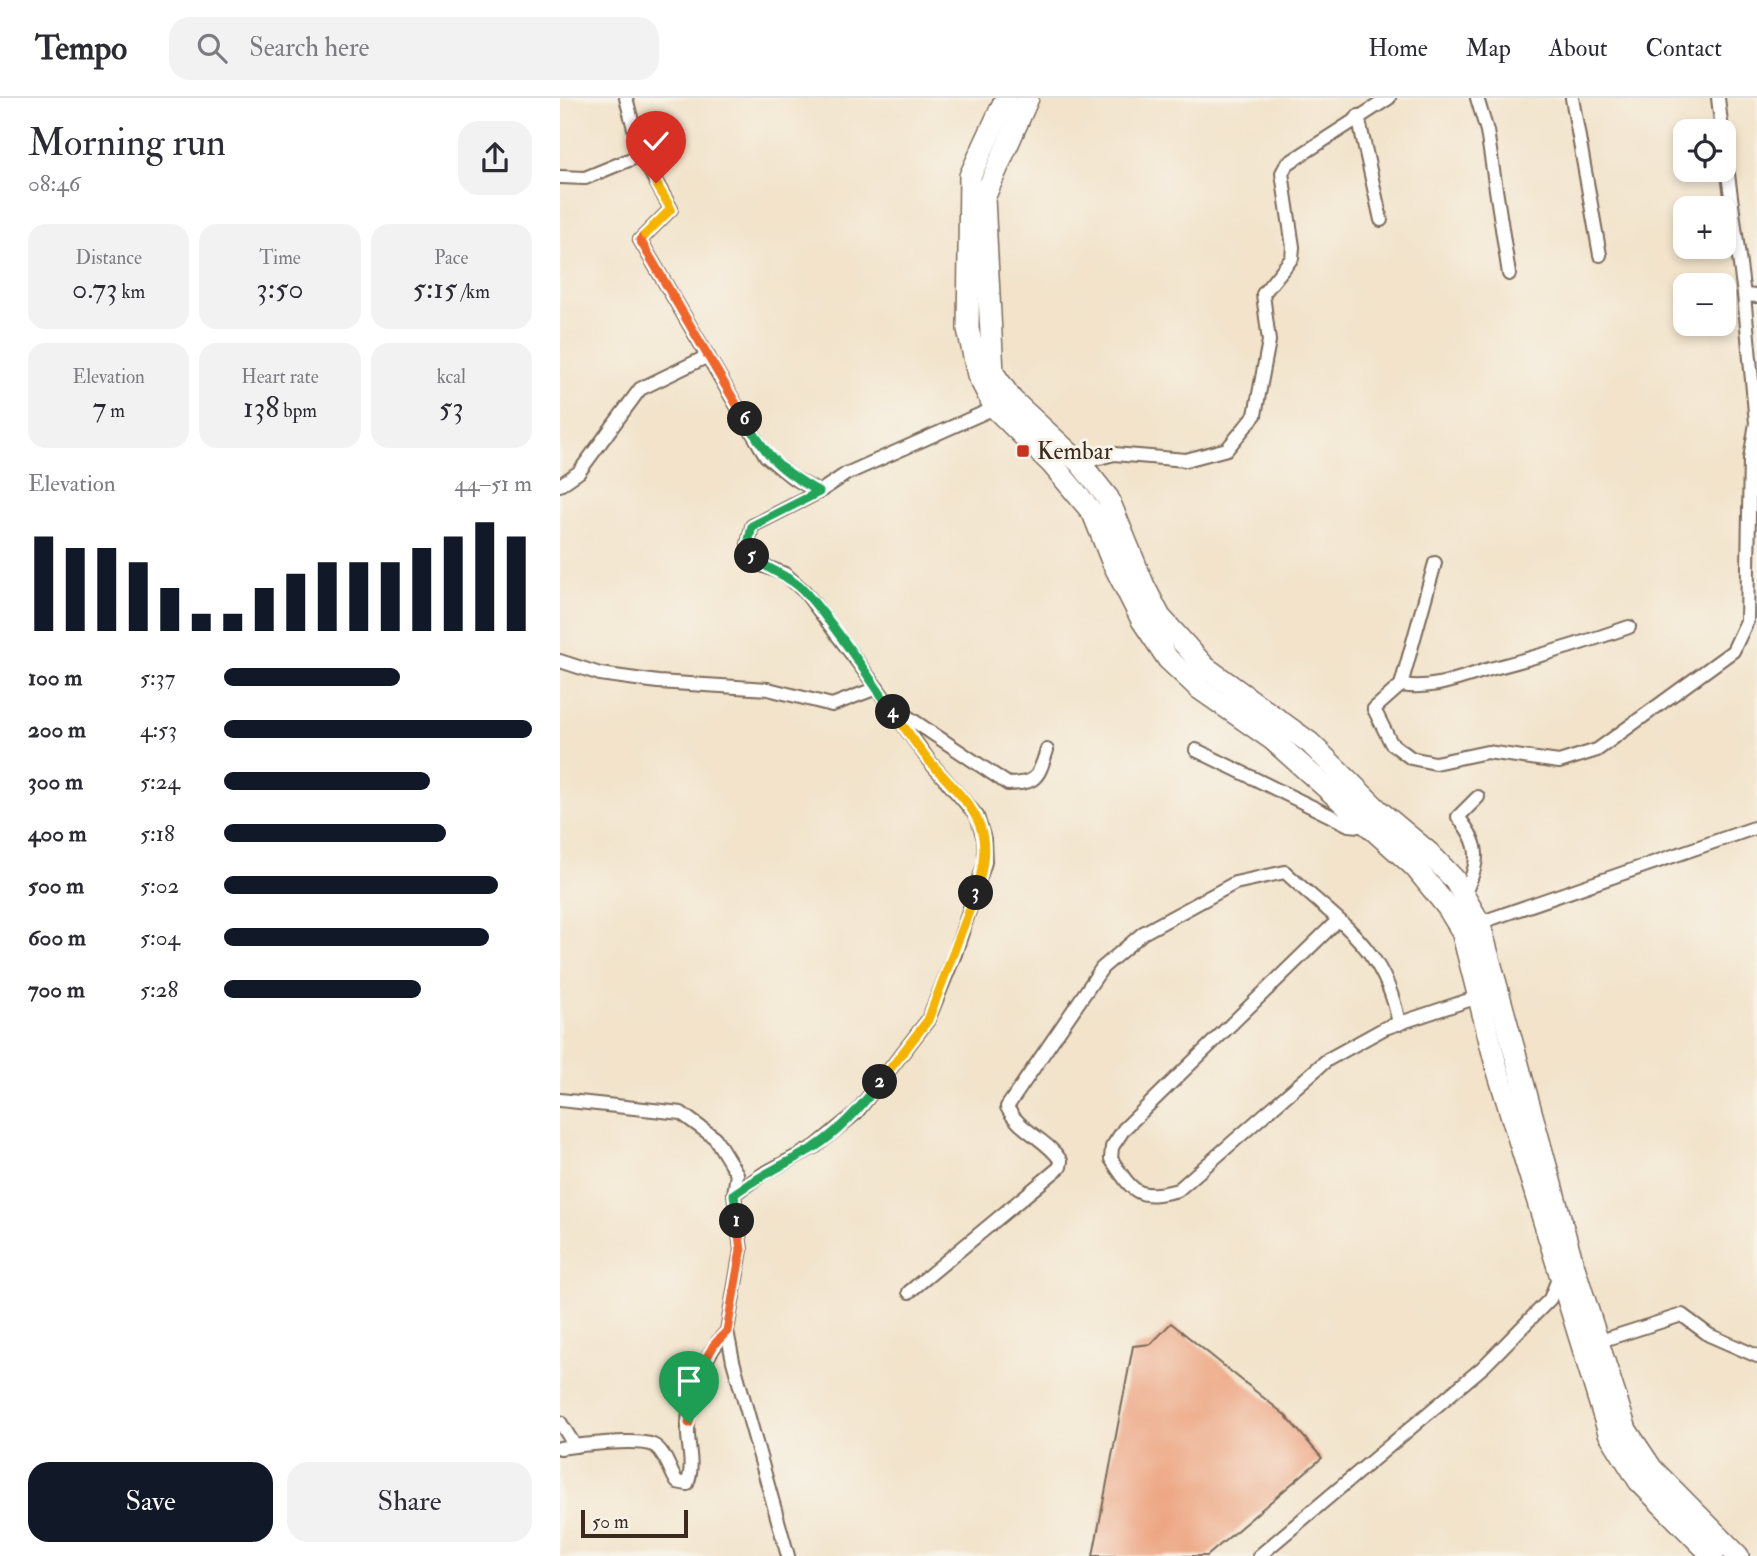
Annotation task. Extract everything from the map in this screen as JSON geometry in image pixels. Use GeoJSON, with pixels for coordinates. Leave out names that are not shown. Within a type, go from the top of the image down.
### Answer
{"type":"FeatureCollection","features":[{"type":"Feature","properties":{"kind":"highway"},"geometry":{"type":"LineString","coordinates":[[1028,98],[984,198],[991,361],[1004,404],[1080,463],[1108,498],[1160,617],[1205,667],[1310,743],[1454,879],[1464,896],[1572,1261],[1626,1430],[1653,1469],[1738,1556]]}},
{"type":"Feature","properties":{"kind":"highway"},"geometry":{"type":"LineString","coordinates":[[999,104],[970,176],[968,329],[978,375],[1093,513],[1112,561],[1142,620],[1168,659],[1200,690],[1273,740],[1415,867],[1448,908],[1471,927],[1481,996],[1496,1065],[1609,1433],[1639,1481],[1713,1556]]}},
{"type":"Feature","properties":{"kind":"street"},"geometry":{"type":"LineString","coordinates":[[626,98],[641,156],[671,209],[640,240],[766,456],[792,477],[819,492]]}},
{"type":"Feature","properties":{"kind":"street"},"geometry":{"type":"LineString","coordinates":[[1080,463],[1114,454],[1186,460],[1227,449],[1255,415],[1269,341],[1263,313],[1263,294],[1292,258],[1293,247],[1282,173],[1287,164],[1389,98]]}},
{"type":"Feature","properties":{"kind":"street"},"geometry":{"type":"LineString","coordinates":[[1477,98],[1487,131],[1509,274]]}},
{"type":"Feature","properties":{"kind":"street"},"geometry":{"type":"LineString","coordinates":[[1572,98],[1600,254]]}},
{"type":"Feature","properties":{"kind":"street"},"geometry":{"type":"LineString","coordinates":[[1717,98],[1720,119]]}},
{"type":"Feature","properties":{"kind":"street"},"geometry":{"type":"LineString","coordinates":[[1358,116],[1381,220]]}},
{"type":"Feature","properties":{"kind":"street"},"geometry":{"type":"LineString","coordinates":[[560,177],[584,178],[641,156]]}},
{"type":"Feature","properties":{"kind":"street"},"geometry":{"type":"LineString","coordinates":[[1435,563],[1401,685],[1374,709],[1391,743],[1411,758],[1435,763],[1487,752],[1559,762],[1597,750],[1733,651],[1747,621],[1753,537],[1749,460],[1756,410],[1750,295],[1731,182]]}},
{"type":"Feature","properties":{"kind":"street"},"geometry":{"type":"LineString","coordinates":[[560,485],[579,472],[640,389],[708,356]]}},
{"type":"Feature","properties":{"kind":"street"},"geometry":{"type":"LineString","coordinates":[[734,1194],[763,1174],[816,1146],[856,1113],[928,1020],[985,862],[984,839],[977,816],[930,762],[805,592],[785,574],[764,566],[752,556],[748,544],[752,526],[819,492],[846,474],[1004,404]]}},
{"type":"Feature","properties":{"kind":"street"},"geometry":{"type":"LineString","coordinates":[[1401,685],[1418,688],[1451,683],[1487,670],[1555,653],[1629,627]]}},
{"type":"Feature","properties":{"kind":"street"},"geometry":{"type":"LineString","coordinates":[[560,661],[600,674],[658,682],[768,689],[832,705],[877,688]]}},
{"type":"Feature","properties":{"kind":"street"},"geometry":{"type":"LineString","coordinates":[[887,703],[1008,784],[1028,784],[1037,778],[1047,750]]}},
{"type":"Feature","properties":{"kind":"street"},"geometry":{"type":"LineString","coordinates":[[1196,750],[1349,825],[1370,827]]}},
{"type":"Feature","properties":{"kind":"street"},"geometry":{"type":"LineString","coordinates":[[1464,896],[1478,863],[1474,835],[1458,817],[1478,797]]}},
{"type":"Feature","properties":{"kind":"street"},"geometry":{"type":"LineString","coordinates":[[1471,927],[1757,828]]}},
{"type":"Feature","properties":{"kind":"street"},"geometry":{"type":"LineString","coordinates":[[909,1292],[1060,1167],[1061,1161],[1053,1149],[1013,1119],[1007,1107],[1102,968],[1143,933],[1235,883],[1266,874],[1285,872],[1364,944],[1382,969],[1394,998],[1399,1024]]}},
{"type":"Feature","properties":{"kind":"street"},"geometry":{"type":"LineString","coordinates":[[1338,921],[1124,1129],[1112,1147],[1111,1159],[1137,1193],[1159,1195],[1178,1190],[1327,1060],[1399,1024],[1481,996]]}},
{"type":"Feature","properties":{"kind":"street"},"geometry":{"type":"LineString","coordinates":[[560,1100],[681,1113],[715,1139],[737,1174],[734,1194],[741,1250],[727,1331],[788,1556]]}},
{"type":"Feature","properties":{"kind":"street"},"geometry":{"type":"LineString","coordinates":[[1259,1556],[1483,1367],[1550,1300],[1560,1274]]}},
{"type":"Feature","properties":{"kind":"street"},"geometry":{"type":"LineString","coordinates":[[1597,1342],[1682,1315],[1709,1335],[1757,1356]]}},
{"type":"Feature","properties":{"kind":"street"},"geometry":{"type":"LineString","coordinates":[[560,1448],[600,1443],[655,1446],[677,1482],[687,1484],[691,1467],[689,1423],[697,1381],[708,1353],[727,1331]]}},
{"type":"Feature","properties":{"kind":"street"},"geometry":{"type":"LineString","coordinates":[[560,1422],[575,1446]]}},
{"type":"Feature","properties":{"kind":"building"},"geometry":{"type":"Polygon","coordinates":[[[1171,1323],[1285,1415],[1322,1458],[1207,1556],[1093,1556],[1133,1346],[1151,1344],[1171,1323]]]}},
{"type":"Feature","properties":{"kind":"place","name":"Kembar"},"geometry":{"type":"Point","coordinates":[1023,451]}},
{"type":"Feature","properties":{"kind":"route"},"geometry":{"type":"LineString","coordinates":[[656,183],[671,209],[640,240],[766,456],[792,477],[819,492],[773,512],[752,526],[748,544],[752,556],[764,566],[785,574],[805,592],[930,762],[959,792],[977,816],[984,839],[985,862],[955,954],[928,1020],[856,1113],[816,1146],[763,1174],[734,1194],[741,1250],[727,1331],[708,1353],[703,1364],[689,1423]]}}]}
